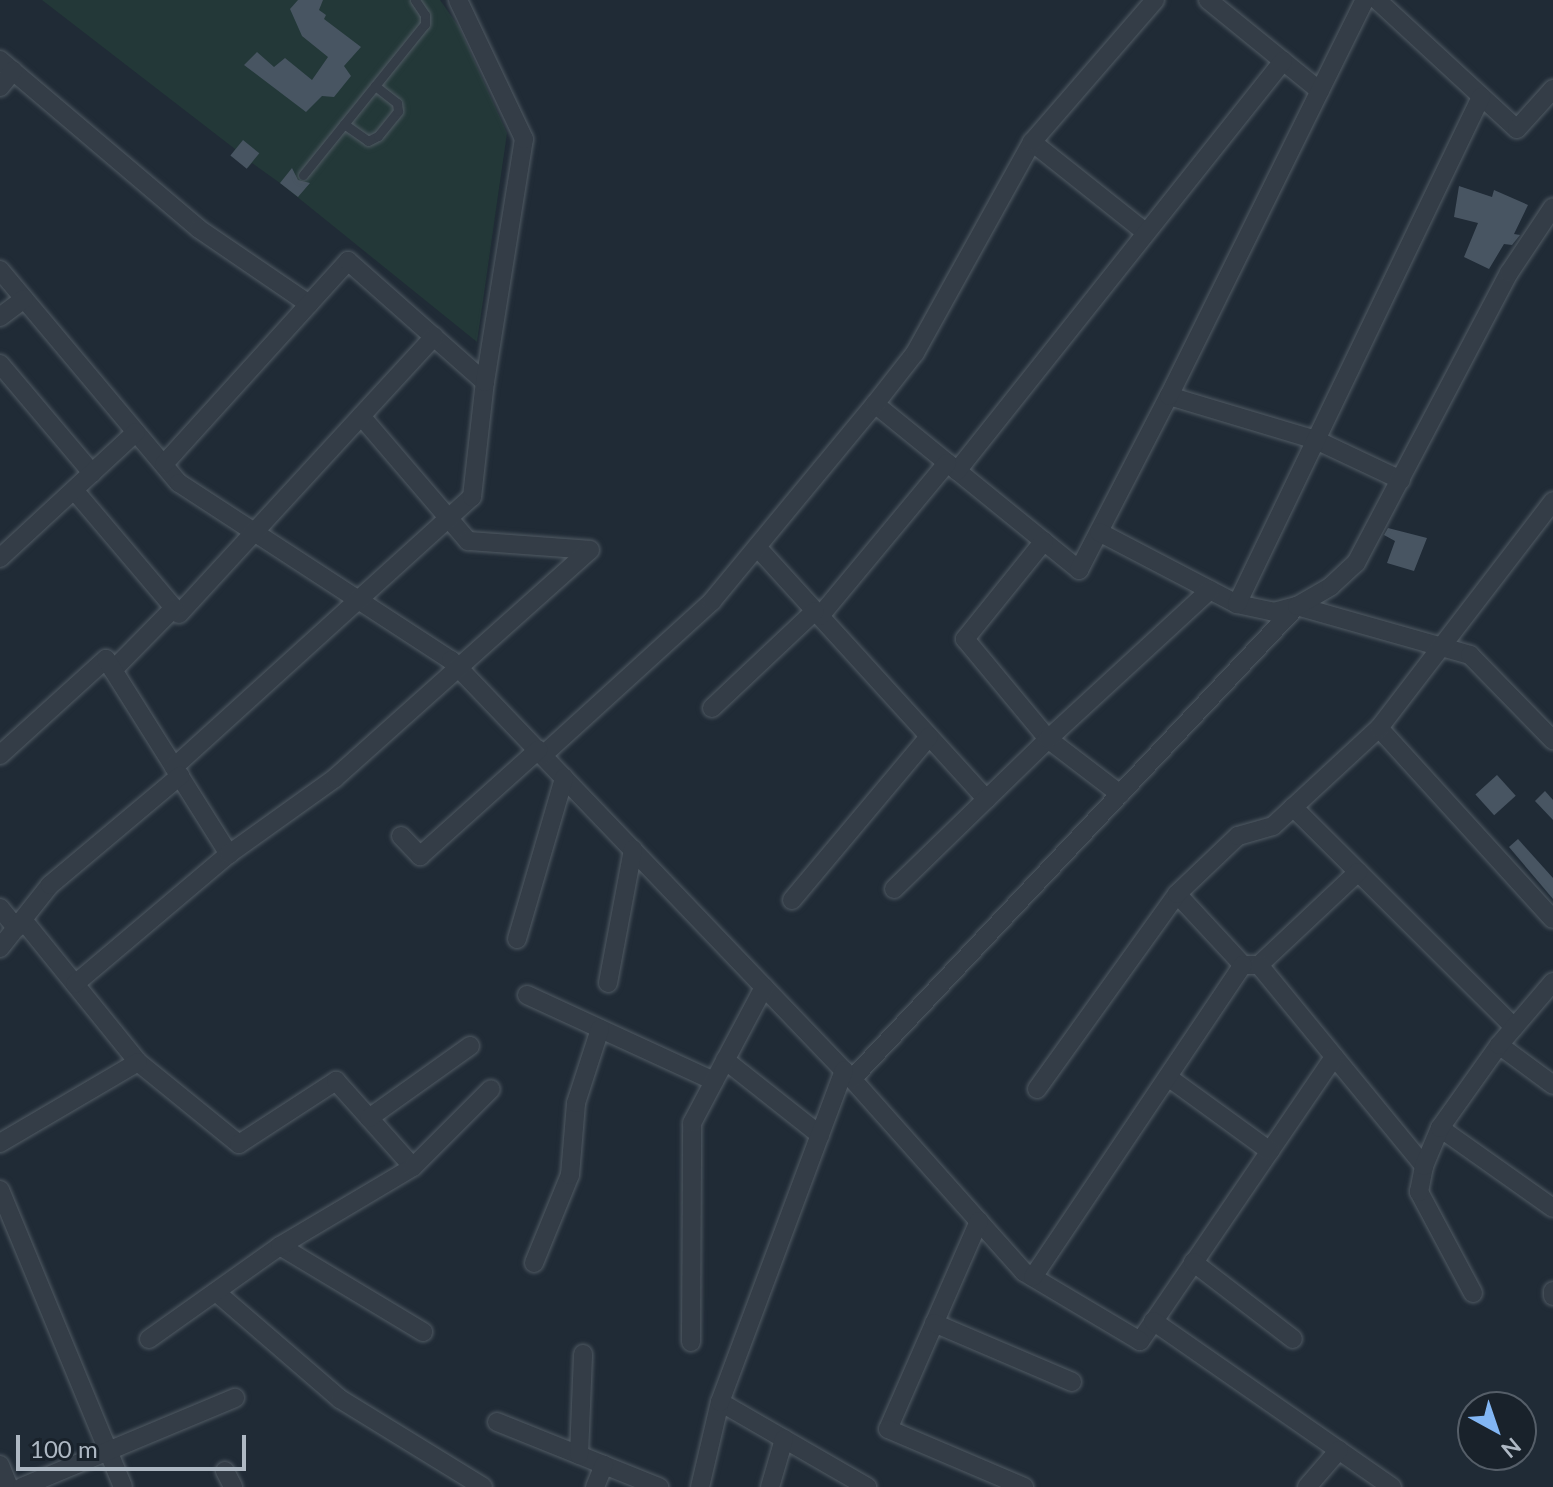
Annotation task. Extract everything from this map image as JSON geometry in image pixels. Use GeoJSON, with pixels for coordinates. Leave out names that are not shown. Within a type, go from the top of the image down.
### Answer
{"type":"FeatureCollection","features":[{"type":"Feature","properties":{"kind":"street"},"geometry":{"type":"LineString","coordinates":[[0,948],[50,885],[177,772],[472,497],[485,382],[524,139],[458,0]]}},
{"type":"Feature","properties":{"kind":"street"},"geometry":{"type":"LineString","coordinates":[[401,836],[420,856],[712,601],[915,353],[1032,142],[1155,0]]}},
{"type":"Feature","properties":{"kind":"street"},"geometry":{"type":"LineString","coordinates":[[1208,0],[1320,91]]}},
{"type":"Feature","properties":{"kind":"street"},"geometry":{"type":"LineString","coordinates":[[875,404],[1079,570],[1169,396],[1365,0]]}},
{"type":"Feature","properties":{"kind":"street"},"geometry":{"type":"LineString","coordinates":[[1377,0],[1517,129],[1553,89]]}},
{"type":"Feature","properties":{"kind":"street"},"geometry":{"type":"LineString","coordinates":[[712,708],[817,614],[952,467],[1283,61]]}},
{"type":"Feature","properties":{"kind":"street"},"geometry":{"type":"LineString","coordinates":[[0,87],[7,66],[199,229],[309,304]]}},
{"type":"Feature","properties":{"kind":"street"},"geometry":{"type":"LineString","coordinates":[[1237,604],[1481,97]]}},
{"type":"Feature","properties":{"kind":"street"},"geometry":{"type":"LineString","coordinates":[[1032,142],[1144,231]]}},
{"type":"Feature","properties":{"kind":"street"},"geometry":{"type":"LineString","coordinates":[[1099,532],[1237,604],[1274,612],[1297,606],[1331,586],[1356,563],[1509,273],[1553,207]]}},
{"type":"Feature","properties":{"kind":"street"},"geometry":{"type":"LineString","coordinates":[[164,464],[348,261],[485,382]]}},
{"type":"Feature","properties":{"kind":"street"},"geometry":{"type":"LineString","coordinates":[[0,270],[179,483],[459,668],[848,1074],[1024,1272],[1140,1341],[1334,1057]]}},
{"type":"Feature","properties":{"kind":"street"},"geometry":{"type":"LineString","coordinates":[[0,317],[24,299]]}},
{"type":"Feature","properties":{"kind":"street"},"geometry":{"type":"LineString","coordinates":[[74,490],[179,614],[434,337]]}},
{"type":"Feature","properties":{"kind":"street"},"geometry":{"type":"LineString","coordinates":[[0,364],[92,473]]}},
{"type":"Feature","properties":{"kind":"street"},"geometry":{"type":"LineString","coordinates":[[1169,396],[1316,440],[1401,480]]}},
{"type":"Feature","properties":{"kind":"street"},"geometry":{"type":"LineString","coordinates":[[75,984],[229,854],[335,778],[590,550],[468,541],[361,416]]}},
{"type":"Feature","properties":{"kind":"street"},"geometry":{"type":"LineString","coordinates":[[0,558],[136,432]]}},
{"type":"Feature","properties":{"kind":"street"},"geometry":{"type":"LineString","coordinates":[[1037,1089],[1177,894],[1238,836],[1273,826],[1379,728],[1553,501]]}},
{"type":"Feature","properties":{"kind":"street"},"geometry":{"type":"LineString","coordinates":[[1044,541],[965,639],[1048,739],[1120,794]]}},
{"type":"Feature","properties":{"kind":"street"},"geometry":{"type":"LineString","coordinates":[[757,547],[986,799]]}},
{"type":"Feature","properties":{"kind":"street"},"geometry":{"type":"LineString","coordinates":[[894,889],[1048,739],[1210,590]]}},
{"type":"Feature","properties":{"kind":"street"},"geometry":{"type":"LineString","coordinates":[[1297,606],[1470,655],[1553,740]]}},
{"type":"Feature","properties":{"kind":"street"},"geometry":{"type":"LineString","coordinates":[[700,1487],[720,1402],[820,1135],[848,1074],[1120,794],[1297,606]]}},
{"type":"Feature","properties":{"kind":"street"},"geometry":{"type":"LineString","coordinates":[[113,670],[174,608]]}},
{"type":"Feature","properties":{"kind":"street"},"geometry":{"type":"LineString","coordinates":[[0,755],[106,659],[229,854]]}},
{"type":"Feature","properties":{"kind":"street"},"geometry":{"type":"LineString","coordinates":[[1379,728],[1553,919]]}},
{"type":"Feature","properties":{"kind":"street"},"geometry":{"type":"LineString","coordinates":[[792,900],[929,737]]}},
{"type":"Feature","properties":{"kind":"street"},"geometry":{"type":"LineString","coordinates":[[517,939],[564,778]]}},
{"type":"Feature","properties":{"kind":"street"},"geometry":{"type":"LineString","coordinates":[[1293,807],[1514,1027]]}},
{"type":"Feature","properties":{"kind":"street"},"geometry":{"type":"LineString","coordinates":[[608,983],[633,849]]}},
{"type":"Feature","properties":{"kind":"street"},"geometry":{"type":"LineString","coordinates":[[1033,1277],[1168,1077],[1251,965],[1358,872]]}},
{"type":"Feature","properties":{"kind":"street"},"geometry":{"type":"LineString","coordinates":[[1177,894],[1251,965],[1334,1057],[1424,1166]]}},
{"type":"Feature","properties":{"kind":"street"},"geometry":{"type":"LineString","coordinates":[[0,908],[75,984],[138,1062],[239,1144],[336,1081],[413,1167]]}},
{"type":"Feature","properties":{"kind":"street"},"geometry":{"type":"LineString","coordinates":[[1473,1293],[1419,1192],[1424,1166],[1440,1128],[1499,1045],[1553,982]]}},
{"type":"Feature","properties":{"kind":"street"},"geometry":{"type":"LineString","coordinates":[[691,1342],[692,1123],[764,987]]}},
{"type":"Feature","properties":{"kind":"street"},"geometry":{"type":"LineString","coordinates":[[527,995],[714,1081]]}},
{"type":"Feature","properties":{"kind":"street"},"geometry":{"type":"LineString","coordinates":[[534,1263],[570,1175],[576,1103],[600,1029]]}},
{"type":"Feature","properties":{"kind":"street"},"geometry":{"type":"LineString","coordinates":[[1499,1045],[1553,1085]]}},
{"type":"Feature","properties":{"kind":"street"},"geometry":{"type":"LineString","coordinates":[[369,1118],[470,1046]]}},
{"type":"Feature","properties":{"kind":"street"},"geometry":{"type":"LineString","coordinates":[[725,1060],[820,1135]]}},
{"type":"Feature","properties":{"kind":"street"},"geometry":{"type":"LineString","coordinates":[[0,1143],[138,1062]]}},
{"type":"Feature","properties":{"kind":"street"},"geometry":{"type":"LineString","coordinates":[[1168,1077],[1270,1151]]}},
{"type":"Feature","properties":{"kind":"street"},"geometry":{"type":"LineString","coordinates":[[149,1339],[280,1246],[413,1167],[491,1089]]}},
{"type":"Feature","properties":{"kind":"street"},"geometry":{"type":"LineString","coordinates":[[1440,1128],[1553,1208]]}},
{"type":"Feature","properties":{"kind":"street"},"geometry":{"type":"LineString","coordinates":[[0,1190],[123,1487]]}},
{"type":"Feature","properties":{"kind":"street"},"geometry":{"type":"LineString","coordinates":[[979,1221],[888,1429],[1024,1487]]}},
{"type":"Feature","properties":{"kind":"street"},"geometry":{"type":"LineString","coordinates":[[280,1246],[423,1332]]}},
{"type":"Feature","properties":{"kind":"street"},"geometry":{"type":"LineString","coordinates":[[1193,1262],[1293,1339]]}},
{"type":"Feature","properties":{"kind":"street"},"geometry":{"type":"LineString","coordinates":[[216,1292],[340,1399],[483,1487]]}},
{"type":"Feature","properties":{"kind":"street"},"geometry":{"type":"LineString","coordinates":[[1153,1321],[1392,1487]]}},
{"type":"Feature","properties":{"kind":"street"},"geometry":{"type":"LineString","coordinates":[[934,1323],[1072,1382]]}},
{"type":"Feature","properties":{"kind":"street"},"geometry":{"type":"LineString","coordinates":[[579,1455],[583,1354]]}},
{"type":"Feature","properties":{"kind":"street"},"geometry":{"type":"LineString","coordinates":[[22,1487],[235,1398]]}},
{"type":"Feature","properties":{"kind":"street"},"geometry":{"type":"LineString","coordinates":[[720,1402],[867,1487]]}},
{"type":"Feature","properties":{"kind":"street"},"geometry":{"type":"LineString","coordinates":[[497,1422],[659,1487]]}},
{"type":"Feature","properties":{"kind":"street"},"geometry":{"type":"LineString","coordinates":[[770,1487],[784,1439]]}},
{"type":"Feature","properties":{"kind":"street"},"geometry":{"type":"LineString","coordinates":[[1307,1487],[1339,1450]]}},
{"type":"Feature","properties":{"kind":"street"},"geometry":{"type":"LineString","coordinates":[[0,1465],[9,1487]]}},
{"type":"Feature","properties":{"kind":"street"},"geometry":{"type":"LineString","coordinates":[[595,1487],[604,1465]]}},
{"type":"Feature","properties":{"kind":"lane"},"geometry":{"type":"LineString","coordinates":[[303,175],[425,24],[425,15],[415,0]]}},
{"type":"Feature","properties":{"kind":"lane"},"geometry":{"type":"LineString","coordinates":[[344,124],[368,141],[378,136],[398,111],[397,103],[375,86]]}},
{"type":"Feature","properties":{"kind":"green space"},"geometry":{"type":"Polygon","coordinates":[[[42,0],[440,0],[459,27],[507,133],[477,342],[280,183],[252,163],[248,168],[231,156],[235,149],[42,0]]]}},
{"type":"Feature","properties":{"kind":"building"},"geometry":{"type":"Polygon","coordinates":[[[298,0],[323,0],[319,10],[326,15],[324,19],[361,47],[344,66],[351,76],[334,97],[322,96],[306,112],[244,65],[257,52],[274,67],[285,58],[312,80],[328,57],[302,36],[290,9],[298,0]]]}},
{"type":"Feature","properties":{"kind":"building"},"geometry":{"type":"Polygon","coordinates":[[[243,140],[259,153],[247,169],[230,156],[243,140]]]}},
{"type":"Feature","properties":{"kind":"building"},"geometry":{"type":"Polygon","coordinates":[[[292,168],[298,180],[310,183],[298,197],[280,183],[292,168]]]}},
{"type":"Feature","properties":{"kind":"building"},"geometry":{"type":"Polygon","coordinates":[[[1459,186],[1492,197],[1494,190],[1528,205],[1514,234],[1520,235],[1512,245],[1504,244],[1489,269],[1464,257],[1478,223],[1454,217],[1459,186]]]}},
{"type":"Feature","properties":{"kind":"building"},"geometry":{"type":"Polygon","coordinates":[[[1388,528],[1427,538],[1414,571],[1387,563],[1395,541],[1384,535],[1388,528]]]}},
{"type":"Feature","properties":{"kind":"building"},"geometry":{"type":"Polygon","coordinates":[[[1497,775],[1516,796],[1494,815],[1475,794],[1497,775]]]}},
{"type":"Feature","properties":{"kind":"building"},"geometry":{"type":"Polygon","coordinates":[[[1545,791],[1553,800],[1553,820],[1535,801],[1545,791]]]}},
{"type":"Feature","properties":{"kind":"building"},"geometry":{"type":"Polygon","coordinates":[[[1518,839],[1553,878],[1553,899],[1509,847],[1518,839]]]}}]}
